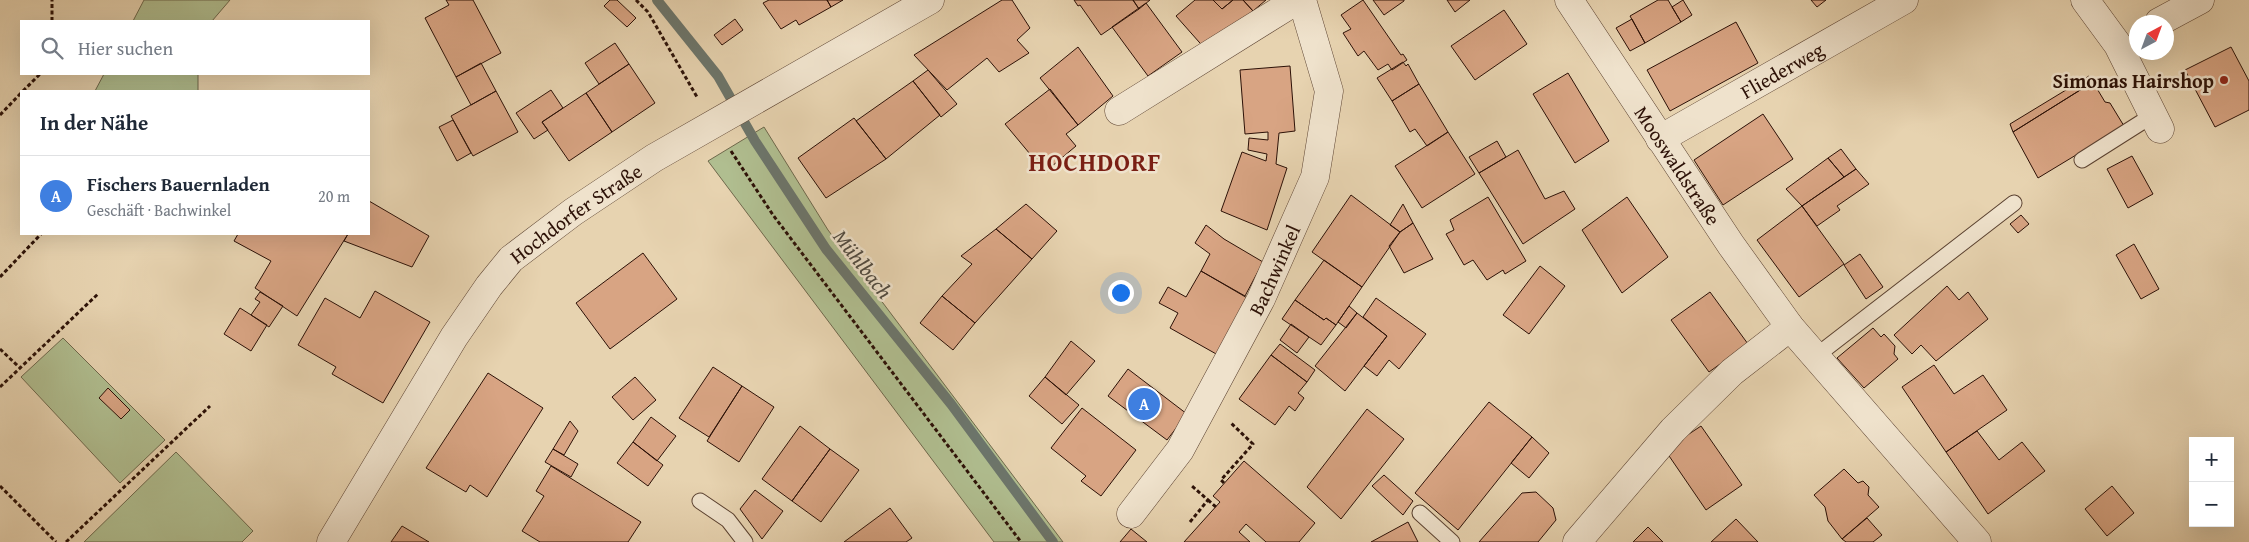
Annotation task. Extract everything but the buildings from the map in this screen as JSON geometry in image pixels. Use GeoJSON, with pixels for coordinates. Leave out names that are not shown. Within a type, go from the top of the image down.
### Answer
{"type":"FeatureCollection","features":[{"type":"Feature","properties":{"kind":"street","name":"Hochdorfer Straße"},"geometry":{"type":"LineString","coordinates":[[331,542],[454,337],[489,286],[511,259],[573,212],[654,158],[930,0]]}},
{"type":"Feature","properties":{"kind":"street"},"geometry":{"type":"LineString","coordinates":[[1119,111],[1297,0]]}},
{"type":"Feature","properties":{"kind":"street","name":"Bachwinkel"},"geometry":{"type":"LineString","coordinates":[[1131,514],[1180,450],[1261,299],[1315,177],[1329,91],[1302,0]]}},
{"type":"Feature","properties":{"kind":"street","name":"Mooswaldstraße"},"geometry":{"type":"LineString","coordinates":[[1569,0],[1730,245],[1790,327],[1977,542]]}},
{"type":"Feature","properties":{"kind":"street","name":"Fliederweg"},"geometry":{"type":"LineString","coordinates":[[1660,139],[1904,0]]}},
{"type":"Feature","properties":{"kind":"street"},"geometry":{"type":"LineString","coordinates":[[2085,0],[2127,40],[2157,122]]}},
{"type":"Feature","properties":{"kind":"street"},"geometry":{"type":"LineString","coordinates":[[2171,15],[2200,0]]}},
{"type":"Feature","properties":{"kind":"street"},"geometry":{"type":"LineString","coordinates":[[1577,542],[1673,430],[1732,372],[1790,327]]}},
{"type":"Feature","properties":{"kind":"lane"},"geometry":{"type":"LineString","coordinates":[[2082,160],[2157,122]]}},
{"type":"Feature","properties":{"kind":"lane"},"geometry":{"type":"LineString","coordinates":[[1816,356],[2014,203]]}},
{"type":"Feature","properties":{"kind":"lane"},"geometry":{"type":"LineString","coordinates":[[700,501],[728,520],[745,542]]}},
{"type":"Feature","properties":{"kind":"lane"},"geometry":{"type":"LineString","coordinates":[[1420,513],[1452,542]]}},
{"type":"Feature","properties":{"kind":"path"},"geometry":{"type":"LineString","coordinates":[[52,0],[52,20]]}},
{"type":"Feature","properties":{"kind":"path"},"geometry":{"type":"LineString","coordinates":[[636,0],[648,12],[692,87],[720,120],[773,215],[1021,542]]}},
{"type":"Feature","properties":{"kind":"path"},"geometry":{"type":"LineString","coordinates":[[24,90],[39,75]]}},
{"type":"Feature","properties":{"kind":"path"},"geometry":{"type":"LineString","coordinates":[[0,115],[20,94]]}},
{"type":"Feature","properties":{"kind":"path"},"geometry":{"type":"LineString","coordinates":[[0,276],[40,235]]}},
{"type":"Feature","properties":{"kind":"path"},"geometry":{"type":"LineString","coordinates":[[0,388],[99,293]]}},
{"type":"Feature","properties":{"kind":"path"},"geometry":{"type":"LineString","coordinates":[[0,349],[21,369]]}},
{"type":"Feature","properties":{"kind":"path"},"geometry":{"type":"LineString","coordinates":[[1206,401],[1253,444],[1221,480],[1224,483]]}},
{"type":"Feature","properties":{"kind":"path"},"geometry":{"type":"LineString","coordinates":[[66,542],[210,406]]}},
{"type":"Feature","properties":{"kind":"path"},"geometry":{"type":"LineString","coordinates":[[1169,465],[1216,507]]}},
{"type":"Feature","properties":{"kind":"path"},"geometry":{"type":"LineString","coordinates":[[0,486],[56,542]]}},
{"type":"Feature","properties":{"kind":"path"},"geometry":{"type":"LineString","coordinates":[[1190,522],[1208,500]]}},
{"type":"Feature","properties":{"kind":"green space"},"geometry":{"type":"Polygon","coordinates":[[[144,0],[230,0],[213,20],[134,20],[144,0]]]}},
{"type":"Feature","properties":{"kind":"green space"},"geometry":{"type":"Polygon","coordinates":[[[103,75],[198,75],[198,90],[96,90],[103,75]]]}},
{"type":"Feature","properties":{"kind":"green space"},"geometry":{"type":"Polygon","coordinates":[[[764,127],[828,230],[1063,542],[994,542],[708,161],[764,127]]]}},
{"type":"Feature","properties":{"kind":"green space"},"geometry":{"type":"Polygon","coordinates":[[[63,338],[165,440],[120,483],[21,377],[63,338]]]}},
{"type":"Feature","properties":{"kind":"green space"},"geometry":{"type":"Polygon","coordinates":[[[176,452],[253,531],[242,542],[84,542],[176,452]]]}},
{"type":"Feature","properties":{"kind":"waterway","name":"Mühlbach"},"geometry":{"type":"LineString","coordinates":[[657,0],[718,76],[755,141],[826,249],[951,404],[1053,542]]}},
{"type":"Feature","properties":{"kind":"place","name":"Simonas Hairshop"},"geometry":{"type":"Point","coordinates":[2224,80]}},
{"type":"Feature","properties":{"kind":"place","name":"Fischers Bauernladen"},"geometry":{"type":"Point","coordinates":[1144,404]}},
{"type":"Feature","properties":{"kind":"district","name":"HOCHDORF"},"geometry":{"type":"Point","coordinates":[1095,162]}}]}
